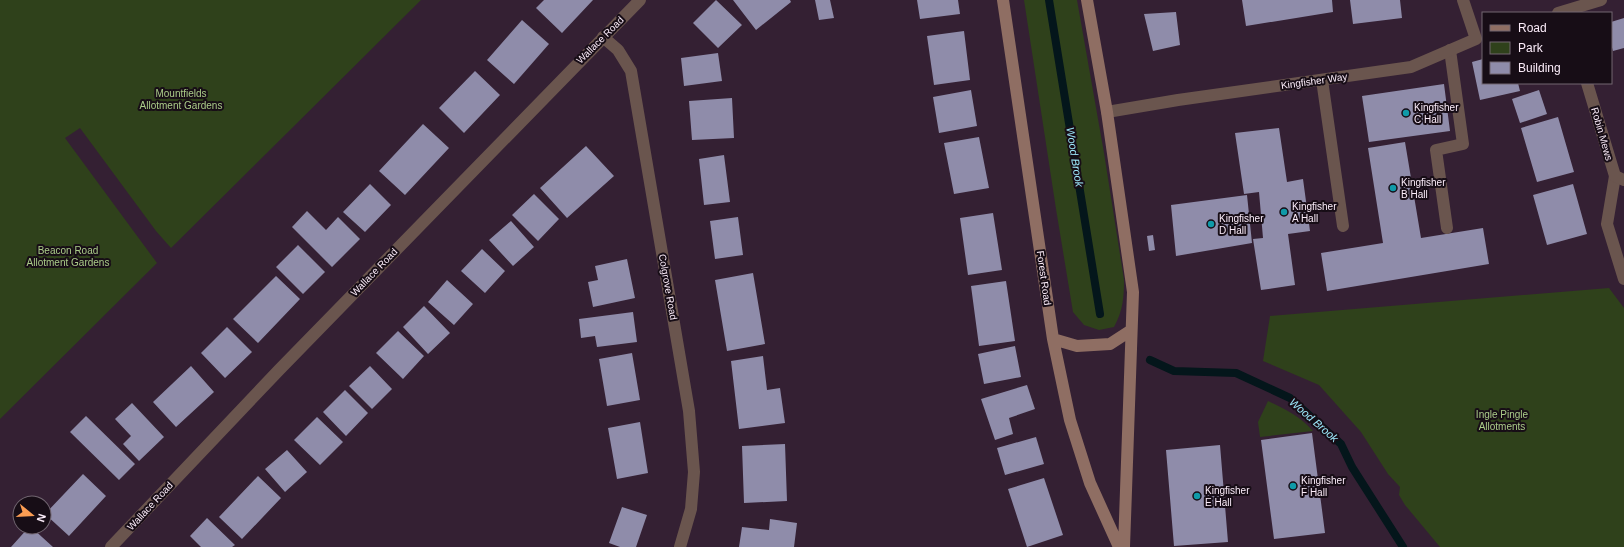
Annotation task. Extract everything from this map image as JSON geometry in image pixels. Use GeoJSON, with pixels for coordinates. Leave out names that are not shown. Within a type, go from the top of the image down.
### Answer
{"type":"FeatureCollection","features":[{"type":"Feature","properties":{"kind":"main road","name":"Forest Road"},"geometry":{"type":"LineString","coordinates":[[1003,0],[1053,339],[1073,427],[1090,482],[1119,547]]}},
{"type":"Feature","properties":{"kind":"main road"},"geometry":{"type":"LineString","coordinates":[[1087,0],[1107,112],[1132,292],[1124,547]]}},
{"type":"Feature","properties":{"kind":"main road"},"geometry":{"type":"LineString","coordinates":[[1053,339],[1077,346],[1110,344],[1130,331]]}},
{"type":"Feature","properties":{"kind":"street","name":"Wallace Road"},"geometry":{"type":"LineString","coordinates":[[111,547],[279,370],[640,0]]}},
{"type":"Feature","properties":{"kind":"street","name":"Kingfisher Way"},"geometry":{"type":"LineString","coordinates":[[1107,112],[1411,67],[1480,38],[1463,0]]}},
{"type":"Feature","properties":{"kind":"street"},"geometry":{"type":"LineString","coordinates":[[1563,12],[1601,0]]}},
{"type":"Feature","properties":{"kind":"street","name":"Colgrove Road"},"geometry":{"type":"LineString","coordinates":[[603,37],[618,50],[631,71],[689,411],[694,472],[691,509],[680,547]]}},
{"type":"Feature","properties":{"kind":"street"},"geometry":{"type":"LineString","coordinates":[[1446,228],[1436,150],[1463,144],[1450,50]]}},
{"type":"Feature","properties":{"kind":"street"},"geometry":{"type":"LineString","coordinates":[[1322,80],[1343,226]]}},
{"type":"Feature","properties":{"kind":"street","name":"Robin Mews"},"geometry":{"type":"LineString","coordinates":[[1587,84],[1619,178]]}},
{"type":"Feature","properties":{"kind":"street"},"geometry":{"type":"LineString","coordinates":[[1619,178],[1607,224],[1624,279]]}},
{"type":"Feature","properties":{"kind":"green space","name":"Mountfields Allotment Gardens"},"geometry":{"type":"Polygon","coordinates":[[[0,0],[421,0],[171,248],[156,231],[80,128],[65,138],[157,263],[0,419],[0,0]]]}},
{"type":"Feature","properties":{"kind":"green space"},"geometry":{"type":"Polygon","coordinates":[[[1024,0],[1077,0],[1104,153],[1124,280],[1122,304],[1114,327],[1099,330],[1084,325],[1073,312],[1024,0]]]}},
{"type":"Feature","properties":{"kind":"green space","name":"Ingle Pingle Allotments"},"geometry":{"type":"Polygon","coordinates":[[[1609,288],[1624,308],[1624,547],[1440,547],[1405,505],[1399,495],[1400,487],[1388,474],[1361,432],[1319,385],[1263,361],[1270,316],[1609,288]]]}},
{"type":"Feature","properties":{"kind":"green space"},"geometry":{"type":"Polygon","coordinates":[[[1268,401],[1298,417],[1313,431],[1260,437],[1258,422],[1268,401]]]}},
{"type":"Feature","properties":{"kind":"building"},"geometry":{"type":"Polygon","coordinates":[[[544,0],[593,0],[562,33],[536,8],[544,0]]]}},
{"type":"Feature","properties":{"kind":"building"},"geometry":{"type":"Polygon","coordinates":[[[716,0],[742,25],[718,48],[693,23],[716,0]]]}},
{"type":"Feature","properties":{"kind":"building"},"geometry":{"type":"Polygon","coordinates":[[[733,0],[790,0],[791,2],[756,30],[733,0]]]}},
{"type":"Feature","properties":{"kind":"building"},"geometry":{"type":"Polygon","coordinates":[[[815,0],[830,0],[834,18],[819,20],[815,0]]]}},
{"type":"Feature","properties":{"kind":"building"},"geometry":{"type":"Polygon","coordinates":[[[917,0],[958,0],[960,14],[920,19],[917,0]]]}},
{"type":"Feature","properties":{"kind":"building"},"geometry":{"type":"Polygon","coordinates":[[[1242,0],[1332,0],[1333,12],[1246,26],[1242,0]]]}},
{"type":"Feature","properties":{"kind":"building"},"geometry":{"type":"Polygon","coordinates":[[[1350,0],[1400,0],[1402,18],[1353,24],[1350,0]]]}},
{"type":"Feature","properties":{"kind":"building"},"geometry":{"type":"Polygon","coordinates":[[[1176,12],[1180,45],[1153,51],[1144,14],[1176,12]]]}},
{"type":"Feature","properties":{"kind":"building"},"geometry":{"type":"Polygon","coordinates":[[[1624,18],[1624,48],[1613,51],[1612,48],[1612,22],[1624,18]]]}},
{"type":"Feature","properties":{"kind":"building"},"geometry":{"type":"Polygon","coordinates":[[[522,20],[549,44],[514,84],[487,60],[522,20]]]}},
{"type":"Feature","properties":{"kind":"building"},"geometry":{"type":"Polygon","coordinates":[[[964,31],[970,80],[934,85],[927,36],[964,31]]]}},
{"type":"Feature","properties":{"kind":"building"},"geometry":{"type":"Polygon","coordinates":[[[718,53],[722,81],[684,86],[681,58],[718,53]]]}},
{"type":"Feature","properties":{"kind":"building"},"geometry":{"type":"Polygon","coordinates":[[[1482,59],[1482,84],[1518,84],[1520,91],[1480,100],[1472,62],[1482,59]]]}},
{"type":"Feature","properties":{"kind":"building"},"geometry":{"type":"Polygon","coordinates":[[[475,71],[500,95],[464,133],[439,108],[475,71]]]}},
{"type":"Feature","properties":{"kind":"building","name":"Kingfisher C Hall"},"geometry":{"type":"Polygon","coordinates":[[[1444,84],[1450,131],[1369,142],[1362,96],[1444,84]]]}},
{"type":"Feature","properties":{"kind":"building"},"geometry":{"type":"Polygon","coordinates":[[[971,90],[977,126],[939,133],[933,97],[971,90]]]}},
{"type":"Feature","properties":{"kind":"building"},"geometry":{"type":"Polygon","coordinates":[[[1539,90],[1547,114],[1520,123],[1512,99],[1539,90]]]}},
{"type":"Feature","properties":{"kind":"building"},"geometry":{"type":"Polygon","coordinates":[[[732,98],[734,138],[692,140],[689,101],[732,98]]]}},
{"type":"Feature","properties":{"kind":"building"},"geometry":{"type":"Polygon","coordinates":[[[1558,117],[1574,172],[1537,182],[1521,128],[1558,117]]]}},
{"type":"Feature","properties":{"kind":"building"},"geometry":{"type":"Polygon","coordinates":[[[423,124],[449,148],[405,195],[379,171],[423,124]]]}},
{"type":"Feature","properties":{"kind":"building","name":"Kingfisher A Hall"},"geometry":{"type":"Polygon","coordinates":[[[1279,128],[1287,182],[1303,179],[1310,231],[1288,234],[1295,285],[1261,290],[1253,239],[1263,238],[1259,192],[1244,194],[1235,133],[1279,128]]]}},
{"type":"Feature","properties":{"kind":"building"},"geometry":{"type":"Polygon","coordinates":[[[979,137],[989,188],[954,194],[944,143],[979,137]]]}},
{"type":"Feature","properties":{"kind":"building","name":"Kingfisher B Hall"},"geometry":{"type":"Polygon","coordinates":[[[1405,142],[1421,238],[1483,228],[1489,264],[1327,291],[1321,253],[1383,243],[1368,148],[1405,142]]]}},
{"type":"Feature","properties":{"kind":"building"},"geometry":{"type":"Polygon","coordinates":[[[586,146],[614,176],[567,218],[540,188],[586,146]]]}},
{"type":"Feature","properties":{"kind":"building"},"geometry":{"type":"Polygon","coordinates":[[[724,155],[730,202],[704,205],[699,159],[724,155]]]}},
{"type":"Feature","properties":{"kind":"building"},"geometry":{"type":"Polygon","coordinates":[[[370,184],[391,205],[365,232],[343,212],[370,184]]]}},
{"type":"Feature","properties":{"kind":"building"},"geometry":{"type":"Polygon","coordinates":[[[1573,184],[1587,234],[1547,245],[1533,195],[1573,184]]]}},
{"type":"Feature","properties":{"kind":"building"},"geometry":{"type":"Polygon","coordinates":[[[534,194],[559,219],[538,241],[512,215],[534,194]]]}},
{"type":"Feature","properties":{"kind":"building","name":"Kingfisher D Hall"},"geometry":{"type":"Polygon","coordinates":[[[1247,195],[1252,243],[1176,256],[1171,205],[1247,195]]]}},
{"type":"Feature","properties":{"kind":"building"},"geometry":{"type":"Polygon","coordinates":[[[307,211],[326,230],[338,217],[360,239],[332,267],[292,227],[307,211]]]}},
{"type":"Feature","properties":{"kind":"building"},"geometry":{"type":"Polygon","coordinates":[[[993,213],[1002,270],[968,275],[960,218],[993,213]]]}},
{"type":"Feature","properties":{"kind":"building"},"geometry":{"type":"Polygon","coordinates":[[[738,217],[743,255],[715,259],[710,221],[738,217]]]}},
{"type":"Feature","properties":{"kind":"building"},"geometry":{"type":"Polygon","coordinates":[[[511,221],[534,247],[513,266],[489,240],[511,221]]]}},
{"type":"Feature","properties":{"kind":"building"},"geometry":{"type":"Polygon","coordinates":[[[1153,235],[1155,250],[1149,251],[1147,236],[1153,235]]]}},
{"type":"Feature","properties":{"kind":"building"},"geometry":{"type":"Polygon","coordinates":[[[298,245],[325,272],[303,294],[276,267],[298,245]]]}},
{"type":"Feature","properties":{"kind":"building"},"geometry":{"type":"Polygon","coordinates":[[[482,249],[505,271],[485,293],[461,271],[482,249]]]}},
{"type":"Feature","properties":{"kind":"building"},"geometry":{"type":"Polygon","coordinates":[[[627,259],[635,298],[593,307],[588,282],[598,280],[595,266],[627,259]]]}},
{"type":"Feature","properties":{"kind":"building"},"geometry":{"type":"Polygon","coordinates":[[[753,273],[765,344],[727,351],[715,280],[753,273]]]}},
{"type":"Feature","properties":{"kind":"building"},"geometry":{"type":"Polygon","coordinates":[[[276,276],[300,299],[258,343],[233,319],[276,276]]]}},
{"type":"Feature","properties":{"kind":"building"},"geometry":{"type":"Polygon","coordinates":[[[447,280],[473,304],[454,325],[428,302],[447,280]]]}},
{"type":"Feature","properties":{"kind":"building"},"geometry":{"type":"Polygon","coordinates":[[[1006,281],[1015,341],[979,346],[971,286],[1006,281]]]}},
{"type":"Feature","properties":{"kind":"building"},"geometry":{"type":"Polygon","coordinates":[[[424,306],[450,333],[428,354],[403,327],[424,306]]]}},
{"type":"Feature","properties":{"kind":"building"},"geometry":{"type":"Polygon","coordinates":[[[633,312],[637,342],[597,347],[595,336],[581,338],[579,319],[633,312]]]}},
{"type":"Feature","properties":{"kind":"building"},"geometry":{"type":"Polygon","coordinates":[[[227,327],[252,352],[225,378],[201,353],[227,327]]]}},
{"type":"Feature","properties":{"kind":"building"},"geometry":{"type":"Polygon","coordinates":[[[398,331],[424,356],[403,379],[376,353],[398,331]]]}},
{"type":"Feature","properties":{"kind":"building"},"geometry":{"type":"Polygon","coordinates":[[[1015,346],[1021,377],[984,384],[978,354],[1015,346]]]}},
{"type":"Feature","properties":{"kind":"building"},"geometry":{"type":"Polygon","coordinates":[[[632,353],[640,400],[607,406],[599,359],[632,353]]]}},
{"type":"Feature","properties":{"kind":"building"},"geometry":{"type":"Polygon","coordinates":[[[763,356],[767,390],[780,388],[785,423],[739,429],[731,361],[763,356]]]}},
{"type":"Feature","properties":{"kind":"building"},"geometry":{"type":"Polygon","coordinates":[[[191,366],[214,392],[176,427],[153,402],[191,366]]]}},
{"type":"Feature","properties":{"kind":"building"},"geometry":{"type":"Polygon","coordinates":[[[370,366],[392,389],[372,409],[349,386],[370,366]]]}},
{"type":"Feature","properties":{"kind":"building"},"geometry":{"type":"Polygon","coordinates":[[[1027,385],[1035,409],[1009,418],[1013,434],[995,440],[981,399],[1027,385]]]}},
{"type":"Feature","properties":{"kind":"building"},"geometry":{"type":"Polygon","coordinates":[[[345,390],[368,413],[346,436],[323,412],[345,390]]]}},
{"type":"Feature","properties":{"kind":"building"},"geometry":{"type":"Polygon","coordinates":[[[132,403],[164,437],[139,461],[123,444],[131,436],[115,419],[132,403]]]}},
{"type":"Feature","properties":{"kind":"building"},"geometry":{"type":"Polygon","coordinates":[[[86,416],[135,464],[119,480],[70,432],[86,416]]]}},
{"type":"Feature","properties":{"kind":"building"},"geometry":{"type":"Polygon","coordinates":[[[317,417],[343,442],[320,465],[294,440],[317,417]]]}},
{"type":"Feature","properties":{"kind":"building"},"geometry":{"type":"Polygon","coordinates":[[[640,422],[648,473],[617,479],[608,428],[640,422]]]}},
{"type":"Feature","properties":{"kind":"building","name":"Kingfisher F Hall"},"geometry":{"type":"Polygon","coordinates":[[[1312,433],[1325,533],[1274,539],[1261,440],[1312,433]]]}},
{"type":"Feature","properties":{"kind":"building"},"geometry":{"type":"Polygon","coordinates":[[[1036,437],[1044,464],[1005,475],[997,448],[1036,437]]]}},
{"type":"Feature","properties":{"kind":"building"},"geometry":{"type":"Polygon","coordinates":[[[785,444],[787,501],[744,503],[742,446],[785,444]]]}},
{"type":"Feature","properties":{"kind":"building","name":"Kingfisher E Hall"},"geometry":{"type":"Polygon","coordinates":[[[1220,445],[1228,542],[1174,546],[1166,450],[1220,445]]]}},
{"type":"Feature","properties":{"kind":"building"},"geometry":{"type":"Polygon","coordinates":[[[287,450],[307,472],[285,492],[265,469],[287,450]]]}},
{"type":"Feature","properties":{"kind":"building"},"geometry":{"type":"Polygon","coordinates":[[[83,474],[106,496],[69,536],[52,520],[52,507],[83,474]]]}},
{"type":"Feature","properties":{"kind":"building"},"geometry":{"type":"Polygon","coordinates":[[[258,476],[281,498],[242,539],[219,517],[258,476]]]}},
{"type":"Feature","properties":{"kind":"building"},"geometry":{"type":"Polygon","coordinates":[[[1044,478],[1063,535],[1027,547],[1008,489],[1044,478]]]}},
{"type":"Feature","properties":{"kind":"building"},"geometry":{"type":"Polygon","coordinates":[[[622,507],[647,515],[636,547],[620,547],[609,543],[622,507]]]}},
{"type":"Feature","properties":{"kind":"building"},"geometry":{"type":"Polygon","coordinates":[[[207,518],[235,545],[232,547],[201,547],[190,536],[207,518]]]}},
{"type":"Feature","properties":{"kind":"building"},"geometry":{"type":"Polygon","coordinates":[[[770,519],[797,523],[794,547],[739,547],[742,527],[769,530],[770,519]]]}},
{"type":"Feature","properties":{"kind":"building"},"geometry":{"type":"Polygon","coordinates":[[[22,535],[40,535],[53,547],[11,547],[22,535]]]}},
{"type":"Feature","properties":{"kind":"waterway","name":"Wood Brook"},"geometry":{"type":"LineString","coordinates":[[1049,0],[1100,314]]}},
{"type":"Feature","properties":{"kind":"waterway","name":"Wood Brook"},"geometry":{"type":"LineString","coordinates":[[1150,360],[1174,371],[1236,373],[1290,398],[1341,444],[1352,467],[1403,547]]}},
{"type":"Feature","properties":{"kind":"place","name":"Kingfisher C Hall"},"geometry":{"type":"Point","coordinates":[1406,113]}},
{"type":"Feature","properties":{"kind":"place","name":"Kingfisher B Hall"},"geometry":{"type":"Point","coordinates":[1393,188]}},
{"type":"Feature","properties":{"kind":"place","name":"Kingfisher A Hall"},"geometry":{"type":"Point","coordinates":[1284,212]}},
{"type":"Feature","properties":{"kind":"place","name":"Kingfisher D Hall"},"geometry":{"type":"Point","coordinates":[1211,224]}},
{"type":"Feature","properties":{"kind":"place","name":"Kingfisher F Hall"},"geometry":{"type":"Point","coordinates":[1293,486]}},
{"type":"Feature","properties":{"kind":"place","name":"Kingfisher E Hall"},"geometry":{"type":"Point","coordinates":[1197,496]}},
{"type":"Feature","properties":{"kind":"park label","name":"Beacon Road Allotment Gardens"},"geometry":{"type":"Point","coordinates":[68,256]}}]}
